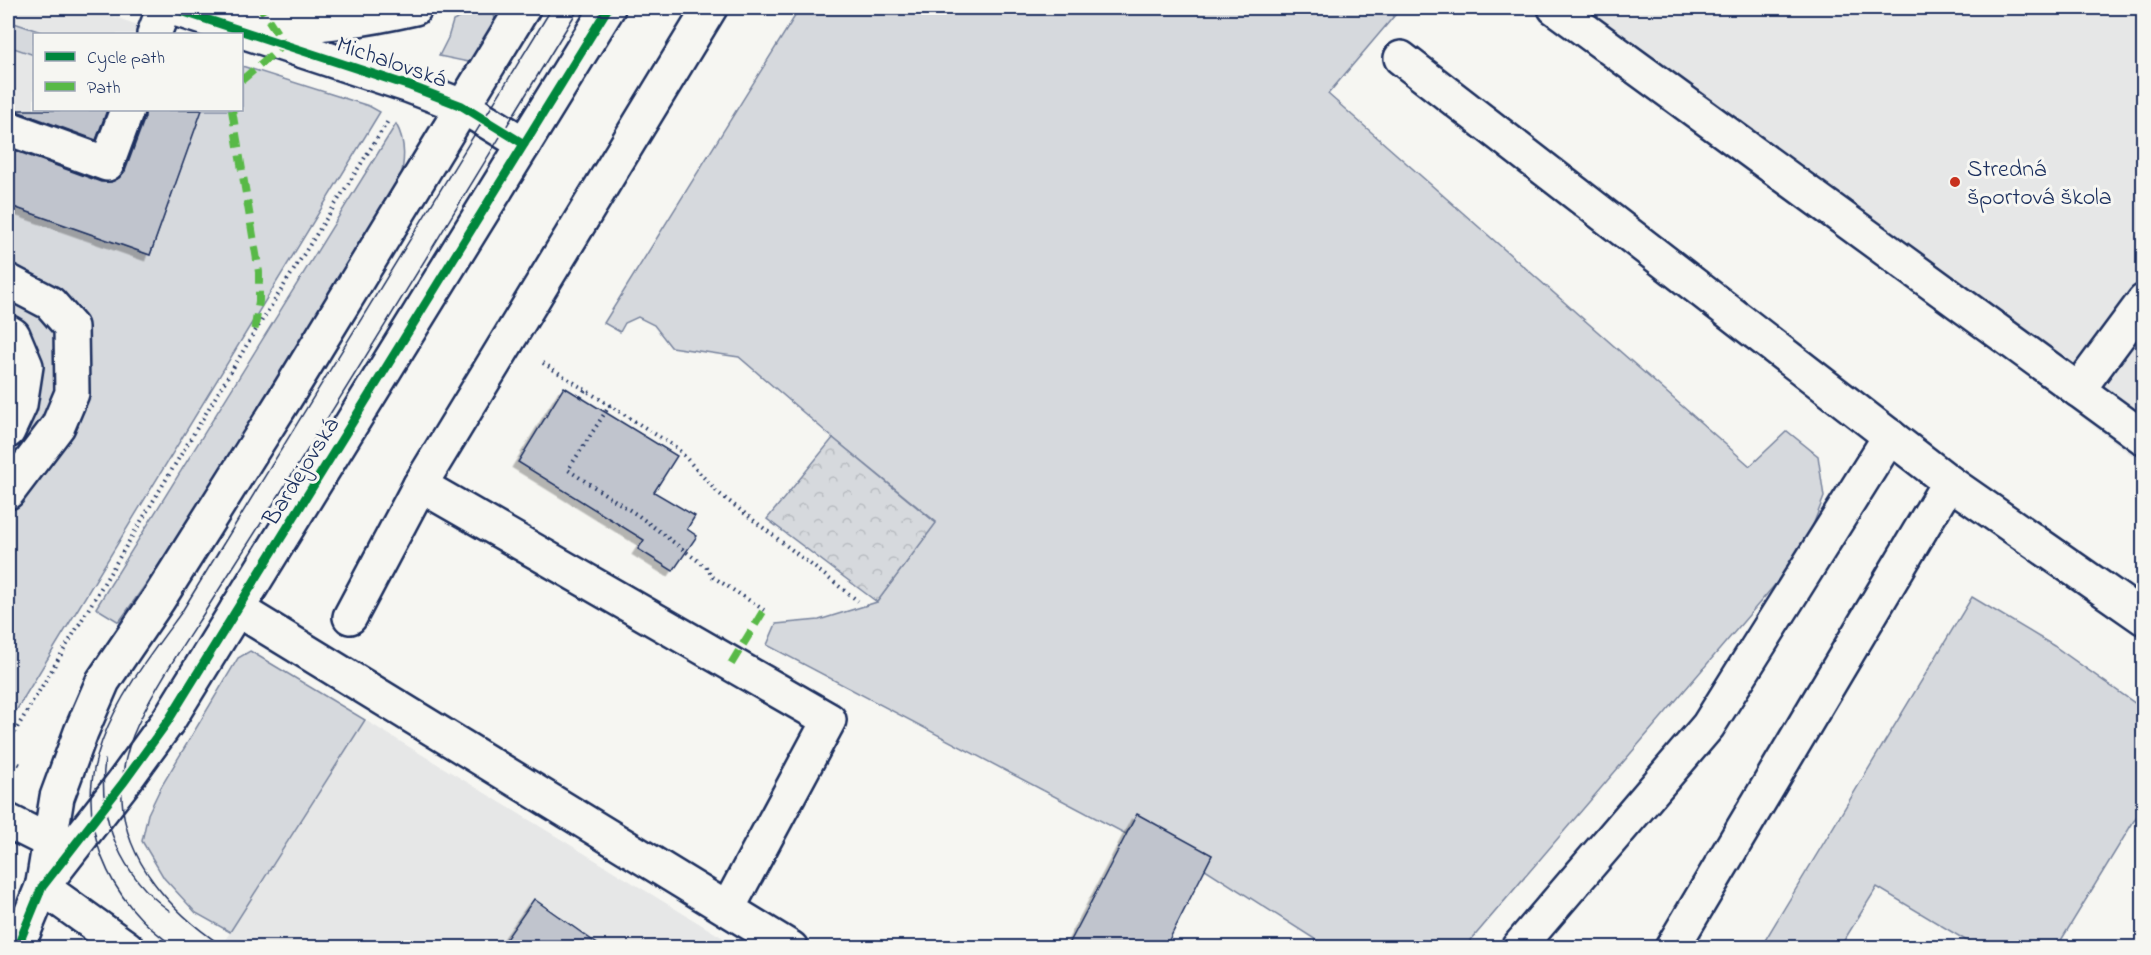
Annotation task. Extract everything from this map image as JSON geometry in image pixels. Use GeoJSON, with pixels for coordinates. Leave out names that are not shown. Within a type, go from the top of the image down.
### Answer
{"type":"FeatureCollection","features":[{"type":"Feature","properties":{"kind":"street"},"geometry":{"type":"LineString","coordinates":[[154,33],[164,8]]}},
{"type":"Feature","properties":{"kind":"street","name":"Michalovská"},"geometry":{"type":"LineString","coordinates":[[172,8],[410,86],[462,106],[524,144]]}},
{"type":"Feature","properties":{"kind":"street"},"geometry":{"type":"LineString","coordinates":[[231,26],[273,27],[314,24],[386,15],[415,8]]}},
{"type":"Feature","properties":{"kind":"street"},"geometry":{"type":"LineString","coordinates":[[17,948],[60,845],[57,797],[103,681],[158,600],[290,392],[523,8]]}},
{"type":"Feature","properties":{"kind":"street","name":"Bardejovská"},"geometry":{"type":"LineString","coordinates":[[60,845],[123,783],[168,721],[609,8]]}},
{"type":"Feature","properties":{"kind":"street"},"geometry":{"type":"LineString","coordinates":[[350,618],[420,485],[710,8]]}},
{"type":"Feature","properties":{"kind":"street"},"geometry":{"type":"LineString","coordinates":[[1555,8],[2144,438]]}},
{"type":"Feature","properties":{"kind":"street"},"geometry":{"type":"LineString","coordinates":[[1401,58],[1949,482],[2144,618]]}},
{"type":"Feature","properties":{"kind":"street"},"geometry":{"type":"LineString","coordinates":[[8,128],[107,164],[127,111]]}},
{"type":"Feature","properties":{"kind":"street"},"geometry":{"type":"LineString","coordinates":[[8,281],[50,303],[71,327],[72,393],[57,426],[8,492]]}},
{"type":"Feature","properties":{"kind":"street"},"geometry":{"type":"LineString","coordinates":[[2078,390],[2144,302]]}},
{"type":"Feature","properties":{"kind":"street"},"geometry":{"type":"LineString","coordinates":[[8,332],[13,335],[26,366],[14,418],[57,426]]}},
{"type":"Feature","properties":{"kind":"street"},"geometry":{"type":"LineString","coordinates":[[1518,948],[1708,726],[1890,436]]}},
{"type":"Feature","properties":{"kind":"street"},"geometry":{"type":"LineString","coordinates":[[1672,948],[1949,482]]}},
{"type":"Feature","properties":{"kind":"street"},"geometry":{"type":"LineString","coordinates":[[420,485],[829,720],[728,908]]}},
{"type":"Feature","properties":{"kind":"street"},"geometry":{"type":"LineString","coordinates":[[237,609],[791,948]]}},
{"type":"Feature","properties":{"kind":"street"},"geometry":{"type":"LineString","coordinates":[[8,821],[60,845]]}},
{"type":"Feature","properties":{"kind":"street"},"geometry":{"type":"LineString","coordinates":[[42,887],[127,948]]}},
{"type":"Feature","properties":{"kind":"path"},"geometry":{"type":"LineString","coordinates":[[8,743],[254,333],[410,86]]}},
{"type":"Feature","properties":{"kind":"path"},"geometry":{"type":"LineString","coordinates":[[508,340],[677,448],[717,492],[858,601]]}},
{"type":"Feature","properties":{"kind":"path"},"geometry":{"type":"LineString","coordinates":[[581,397],[585,390]]}},
{"type":"Feature","properties":{"kind":"path"},"geometry":{"type":"LineString","coordinates":[[610,405],[568,470],[639,516],[706,567],[713,577],[764,610]]}},
{"type":"Feature","properties":{"kind":"path"},"geometry":{"type":"LineString","coordinates":[[8,758],[21,765]]}},
{"type":"Feature","properties":{"kind":"shaded area"},"geometry":{"type":"Polygon","coordinates":[[[8,8],[89,8],[138,25],[153,33],[33,33],[33,111],[184,111],[200,116],[150,255],[8,205],[8,8]]]}},
{"type":"Feature","properties":{"kind":"shaded area","name":"Stredná športová škola"},"geometry":{"type":"Polygon","coordinates":[[[1530,8],[2143,8],[2143,464],[2004,357],[1530,8]]]}},
{"type":"Feature","properties":{"kind":"shaded area"},"geometry":{"type":"Polygon","coordinates":[[[365,720],[738,947],[220,948],[365,720]]]}},
{"type":"Feature","properties":{"kind":"green space"},"geometry":{"type":"Polygon","coordinates":[[[488,8],[494,12],[495,22],[473,63],[439,56],[453,21],[479,9],[488,8]]]}},
{"type":"Feature","properties":{"kind":"green space"},"geometry":{"type":"Polygon","coordinates":[[[800,8],[1401,8],[1328,94],[1750,466],[1787,431],[1818,456],[1824,497],[1802,553],[1465,947],[1327,947],[1205,869],[1212,855],[1137,815],[1126,834],[767,645],[776,624],[819,620],[877,602],[936,522],[739,357],[671,347],[654,325],[638,317],[625,323],[620,332],[604,323],[800,8]]]}},
{"type":"Feature","properties":{"kind":"green space"},"geometry":{"type":"Polygon","coordinates":[[[8,21],[44,33],[33,33],[33,55],[8,46],[8,21]]]}},
{"type":"Feature","properties":{"kind":"green space"},"geometry":{"type":"Polygon","coordinates":[[[243,66],[369,106],[380,112],[8,724],[8,205],[150,255],[199,116],[184,111],[243,111],[243,66]]]}},
{"type":"Feature","properties":{"kind":"green space"},"geometry":{"type":"Polygon","coordinates":[[[396,124],[403,146],[400,184],[215,486],[119,622],[96,608],[396,124]]]}},
{"type":"Feature","properties":{"kind":"green space"},"geometry":{"type":"Polygon","coordinates":[[[833,438],[936,523],[877,602],[767,519],[833,438]]]}},
{"type":"Feature","properties":{"kind":"green space"},"geometry":{"type":"Polygon","coordinates":[[[1972,597],[2054,646],[2143,709],[2143,806],[2057,947],[1977,947],[1877,887],[1840,947],[1761,947],[1972,597]]]}},
{"type":"Feature","properties":{"kind":"green space"},"geometry":{"type":"Polygon","coordinates":[[[250,651],[365,720],[230,932],[196,913],[164,878],[142,841],[148,814],[161,787],[238,658],[250,651]]]}},
{"type":"Feature","properties":{"kind":"building"},"geometry":{"type":"Polygon","coordinates":[[[14,110],[107,111],[96,140],[14,110]]]}},
{"type":"Feature","properties":{"kind":"building"},"geometry":{"type":"Polygon","coordinates":[[[145,111],[202,111],[150,255],[8,205],[8,148],[101,182],[111,182],[125,171],[145,117],[145,111]]]}},
{"type":"Feature","properties":{"kind":"building"},"geometry":{"type":"Polygon","coordinates":[[[564,387],[677,456],[654,492],[695,516],[687,529],[697,536],[673,571],[638,549],[644,540],[518,462],[564,387]]]}},
{"type":"Feature","properties":{"kind":"building"},"geometry":{"type":"Polygon","coordinates":[[[1137,814],[1212,855],[1165,948],[1067,948],[1137,814]]]}},
{"type":"Feature","properties":{"kind":"building"},"geometry":{"type":"Polygon","coordinates":[[[534,899],[603,948],[500,948],[534,899]]]}},
{"type":"Feature","properties":{"kind":"tram line"},"geometry":{"type":"LineString","coordinates":[[177,948],[152,929],[132,908],[115,884],[102,858],[94,830],[91,801],[94,771],[102,741],[117,707],[148,658],[181,613],[552,8]]}},
{"type":"Feature","properties":{"kind":"tram line"},"geometry":{"type":"LineString","coordinates":[[221,945],[185,917],[169,901],[154,883],[132,844],[125,822],[122,790],[125,761],[134,733],[170,666],[344,392],[579,8]]}},
{"type":"Feature","properties":{"kind":"tram line"},"geometry":{"type":"LineString","coordinates":[[105,760],[103,782],[105,804],[116,844],[138,881],[170,911]]}},
{"type":"Feature","properties":{"kind":"marked path"},"geometry":{"type":"LineString","coordinates":[[243,79],[284,44],[261,8]]}},
{"type":"Feature","properties":{"kind":"marked path"},"geometry":{"type":"LineString","coordinates":[[232,111],[259,272],[259,301],[254,333]]}},
{"type":"Feature","properties":{"kind":"marked path"},"geometry":{"type":"LineString","coordinates":[[731,664],[764,610]]}},
{"type":"Feature","properties":{"kind":"cycle path"},"geometry":{"type":"LineString","coordinates":[[172,8],[410,86],[462,106],[524,144]]}},
{"type":"Feature","properties":{"kind":"cycle path"},"geometry":{"type":"LineString","coordinates":[[17,948],[42,887],[168,721],[608,8]]}},
{"type":"Feature","properties":{"kind":"place","name":"Stredná športová škola"},"geometry":{"type":"Point","coordinates":[1955,182]}}]}
